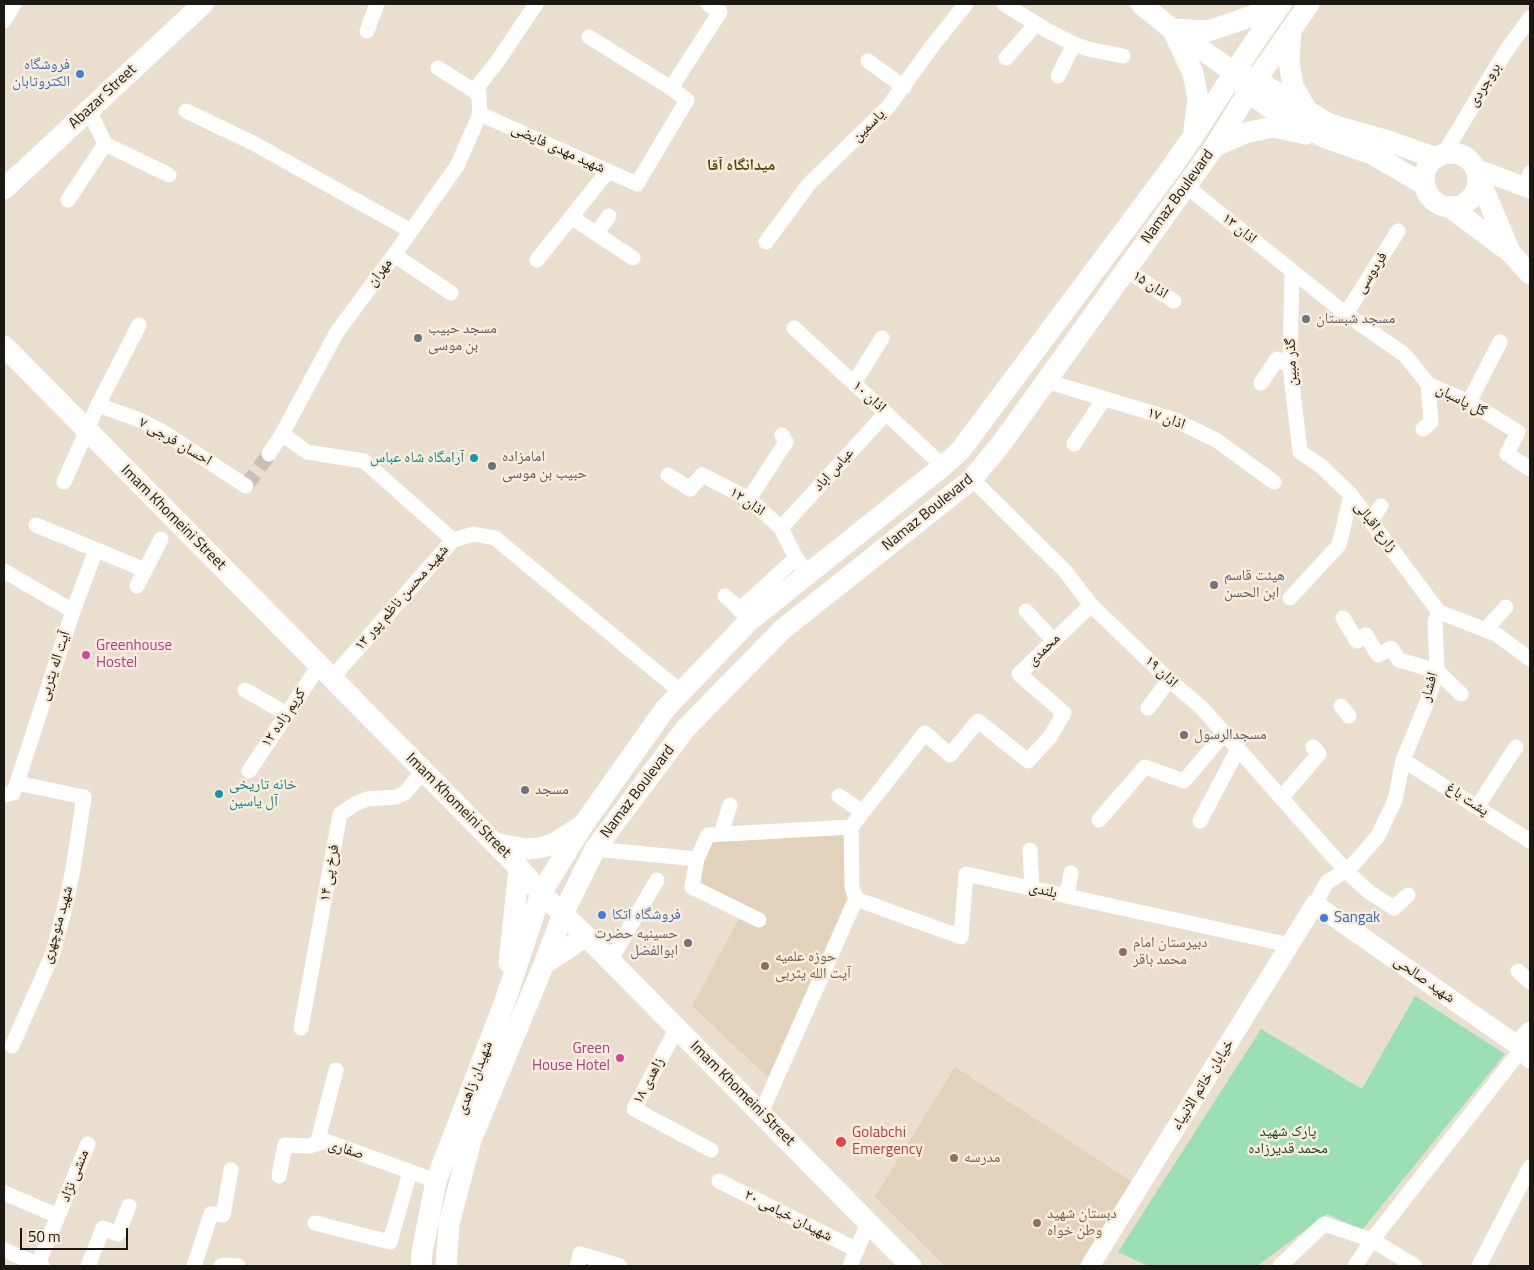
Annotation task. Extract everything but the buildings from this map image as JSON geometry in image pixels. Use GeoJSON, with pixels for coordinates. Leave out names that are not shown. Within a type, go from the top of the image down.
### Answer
{"type":"FeatureCollection","features":[{"type":"Feature","properties":{"kind":"main road","name":"Abazar Street"},"geometry":{"type":"LineString","coordinates":[[4,189],[203,4]]}},
{"type":"Feature","properties":{"kind":"main road","name":"Namaz Boulevard"},"geometry":{"type":"LineString","coordinates":[[563,914],[595,849],[685,729],[783,629],[972,479],[1046,381],[1215,146],[1252,86],[1309,4]]}},
{"type":"Feature","properties":{"kind":"main road","name":"Namaz Boulevard"},"geometry":{"type":"LineString","coordinates":[[541,893],[583,825],[665,709],[682,692],[745,615],[802,566],[943,466],[960,451],[1194,135],[1280,5]]}},
{"type":"Feature","properties":{"kind":"main road"},"geometry":{"type":"LineString","coordinates":[[1172,29],[1208,31],[1280,5]]}},
{"type":"Feature","properties":{"kind":"main road"},"geometry":{"type":"LineString","coordinates":[[1152,7],[1172,29],[1252,86],[1308,111],[1329,124],[1439,156]]}},
{"type":"Feature","properties":{"kind":"main road"},"geometry":{"type":"LineString","coordinates":[[1172,29],[1193,73],[1198,99],[1194,135]]}},
{"type":"Feature","properties":{"kind":"main road"},"geometry":{"type":"LineString","coordinates":[[1291,29],[1289,63],[1292,86],[1308,111]]}},
{"type":"Feature","properties":{"kind":"main road"},"geometry":{"type":"LineString","coordinates":[[1252,86],[1269,107],[1326,138]]}},
{"type":"Feature","properties":{"kind":"main road"},"geometry":{"type":"LineString","coordinates":[[1215,146],[1246,133],[1273,128],[1326,138],[1372,154],[1425,185]]}},
{"type":"Feature","properties":{"kind":"main road"},"geometry":{"type":"LineString","coordinates":[[1477,172],[1478,188],[1472,198],[1462,206],[1444,207],[1434,201],[1426,191],[1426,170],[1430,163],[1439,156],[1450,153],[1465,157],[1477,172],[1510,252]]}},
{"type":"Feature","properties":{"kind":"main road"},"geometry":{"type":"LineString","coordinates":[[1451,208],[1510,252],[1530,274]]}},
{"type":"Feature","properties":{"kind":"main road","name":"Imam Khomeini Street"},"geometry":{"type":"LineString","coordinates":[[4,346],[519,868],[541,893],[586,936],[912,1266]]}},
{"type":"Feature","properties":{"kind":"main road"},"geometry":{"type":"LineString","coordinates":[[599,802],[619,818]]}},
{"type":"Feature","properties":{"kind":"main road"},"geometry":{"type":"LineString","coordinates":[[494,843],[526,849],[539,848],[553,844],[583,825]]}},
{"type":"Feature","properties":{"kind":"main road"},"geometry":{"type":"LineString","coordinates":[[519,868],[504,1004],[517,1004],[521,1008],[522,1016]]}},
{"type":"Feature","properties":{"kind":"main road","name":"شهیدان زاهدی"},"geometry":{"type":"LineString","coordinates":[[421,1266],[436,1181],[504,1004],[541,893]]}},
{"type":"Feature","properties":{"kind":"main road","name":"شهیدان زاهدی"},"geometry":{"type":"LineString","coordinates":[[446,1266],[449,1224],[471,1140],[563,914]]}},
{"type":"Feature","properties":{"kind":"main road"},"geometry":{"type":"LineString","coordinates":[[544,964],[586,936]]}},
{"type":"Feature","properties":{"kind":"street"},"geometry":{"type":"LineString","coordinates":[[4,21],[14,4]]}},
{"type":"Feature","properties":{"kind":"street"},"geometry":{"type":"LineString","coordinates":[[367,31],[377,4]]}},
{"type":"Feature","properties":{"kind":"street"},"geometry":{"type":"LineString","coordinates":[[480,114],[478,86],[497,62],[536,4]]}},
{"type":"Feature","properties":{"kind":"street"},"geometry":{"type":"LineString","coordinates":[[589,37],[670,88],[720,12],[708,4]]}},
{"type":"Feature","properties":{"kind":"street","name":"یاسمین"},"geometry":{"type":"LineString","coordinates":[[766,242],[809,184],[888,107],[933,45],[966,4]]}},
{"type":"Feature","properties":{"kind":"street"},"geometry":{"type":"LineString","coordinates":[[1004,4],[1074,44],[1088,49],[1123,56]]}},
{"type":"Feature","properties":{"kind":"street","name":"بروجردی"},"geometry":{"type":"LineString","coordinates":[[1439,156],[1506,51],[1530,18]]}},
{"type":"Feature","properties":{"kind":"street"},"geometry":{"type":"LineString","coordinates":[[1006,58],[1036,24]]}},
{"type":"Feature","properties":{"kind":"street"},"geometry":{"type":"LineString","coordinates":[[1058,76],[1074,44]]}},
{"type":"Feature","properties":{"kind":"street"},"geometry":{"type":"LineString","coordinates":[[868,61],[904,87]]}},
{"type":"Feature","properties":{"kind":"street"},"geometry":{"type":"LineString","coordinates":[[438,68],[479,94]]}},
{"type":"Feature","properties":{"kind":"street","name":"شهید مهدی فایضی"},"geometry":{"type":"LineString","coordinates":[[480,114],[637,184],[687,100],[670,88]]}},
{"type":"Feature","properties":{"kind":"street"},"geometry":{"type":"LineString","coordinates":[[89,110],[105,144],[169,175]]}},
{"type":"Feature","properties":{"kind":"street"},"geometry":{"type":"LineString","coordinates":[[186,111],[253,143],[411,231]]}},
{"type":"Feature","properties":{"kind":"street","name":"مهران"},"geometry":{"type":"LineString","coordinates":[[269,454],[282,434],[336,332],[394,255],[457,166],[480,114]]}},
{"type":"Feature","properties":{"kind":"street"},"geometry":{"type":"LineString","coordinates":[[68,200],[105,144]]}},
{"type":"Feature","properties":{"kind":"street"},"geometry":{"type":"LineString","coordinates":[[537,260],[608,171]]}},
{"type":"Feature","properties":{"kind":"street"},"geometry":{"type":"LineString","coordinates":[[1477,172],[1529,183]]}},
{"type":"Feature","properties":{"kind":"street","name":"اذان ۱۳"},"geometry":{"type":"LineString","coordinates":[[1186,186],[1292,272]]}},
{"type":"Feature","properties":{"kind":"street"},"geometry":{"type":"LineString","coordinates":[[596,234],[609,216]]}},
{"type":"Feature","properties":{"kind":"street"},"geometry":{"type":"LineString","coordinates":[[571,217],[633,258]]}},
{"type":"Feature","properties":{"kind":"street","name":"فردوسی"},"geometry":{"type":"LineString","coordinates":[[1346,314],[1398,231]]}},
{"type":"Feature","properties":{"kind":"street"},"geometry":{"type":"LineString","coordinates":[[394,255],[451,293]]}},
{"type":"Feature","properties":{"kind":"street","name":"اذان ۱۵"},"geometry":{"type":"LineString","coordinates":[[1126,270],[1174,301]]}},
{"type":"Feature","properties":{"kind":"street","name":"گل پاسبان"},"geometry":{"type":"LineString","coordinates":[[1292,272],[1346,314],[1405,355],[1428,384],[1469,402],[1518,432],[1507,454],[1530,469]]}},
{"type":"Feature","properties":{"kind":"street","name":"گذر مبین"},"geometry":{"type":"LineString","coordinates":[[1292,272],[1290,366],[1300,452]]}},
{"type":"Feature","properties":{"kind":"street"},"geometry":{"type":"LineString","coordinates":[[64,482],[98,405],[139,325]]}},
{"type":"Feature","properties":{"kind":"street","name":"اذان ۱۰"},"geometry":{"type":"LineString","coordinates":[[794,328],[943,466]]}},
{"type":"Feature","properties":{"kind":"street"},"geometry":{"type":"LineString","coordinates":[[854,383],[882,338]]}},
{"type":"Feature","properties":{"kind":"street"},"geometry":{"type":"LineString","coordinates":[[1469,402],[1500,342]]}},
{"type":"Feature","properties":{"kind":"street"},"geometry":{"type":"LineString","coordinates":[[1261,383],[1277,359],[1290,366]]}},
{"type":"Feature","properties":{"kind":"street","name":"اذان ۱۷"},"geometry":{"type":"LineString","coordinates":[[1046,381],[1175,420],[1216,440],[1274,482]]}},
{"type":"Feature","properties":{"kind":"street"},"geometry":{"type":"LineString","coordinates":[[1423,429],[1431,422],[1428,384]]}},
{"type":"Feature","properties":{"kind":"street"},"geometry":{"type":"LineString","coordinates":[[1074,444],[1104,399]]}},
{"type":"Feature","properties":{"kind":"street","name":"احسان فرجی ۷"},"geometry":{"type":"LineString","coordinates":[[98,405],[138,419],[160,430],[246,486]]}},
{"type":"Feature","properties":{"kind":"street","name":"عباس اباد"},"geometry":{"type":"LineString","coordinates":[[781,528],[886,413]]}},
{"type":"Feature","properties":{"kind":"street","name":"شهید محسن ناظم پور ۱۳"},"geometry":{"type":"LineString","coordinates":[[282,434],[307,452],[364,461],[453,540],[326,672]]}},
{"type":"Feature","properties":{"kind":"street"},"geometry":{"type":"LineString","coordinates":[[749,499],[786,442],[782,435]]}},
{"type":"Feature","properties":{"kind":"street","name":"زارع اقبالی"},"geometry":{"type":"LineString","coordinates":[[1300,452],[1321,466],[1351,495],[1440,612]]}},
{"type":"Feature","properties":{"kind":"street","name":"اذان ۱۲"},"geometry":{"type":"LineString","coordinates":[[668,475],[690,489],[702,475],[749,499],[781,528],[802,566]]}},
{"type":"Feature","properties":{"kind":"street","name":"اذان ۱۹"},"geometry":{"type":"LineString","coordinates":[[972,479],[1066,571],[1092,605],[1200,708],[1346,871],[1369,892],[1394,908],[1408,895]]}},
{"type":"Feature","properties":{"kind":"street"},"geometry":{"type":"LineString","coordinates":[[1290,598],[1340,545],[1351,495]]}},
{"type":"Feature","properties":{"kind":"street"},"geometry":{"type":"LineString","coordinates":[[1371,520],[1381,506]]}},
{"type":"Feature","properties":{"kind":"street"},"geometry":{"type":"LineString","coordinates":[[36,525],[144,570]]}},
{"type":"Feature","properties":{"kind":"street"},"geometry":{"type":"LineString","coordinates":[[453,540],[474,534],[495,538],[682,692]]}},
{"type":"Feature","properties":{"kind":"street"},"geometry":{"type":"LineString","coordinates":[[137,586],[162,539]]}},
{"type":"Feature","properties":{"kind":"street","name":"آیت اله یثربی"},"geometry":{"type":"LineString","coordinates":[[17,783],[73,611],[96,550]]}},
{"type":"Feature","properties":{"kind":"street"},"geometry":{"type":"LineString","coordinates":[[4,571],[73,611]]}},
{"type":"Feature","properties":{"kind":"street"},"geometry":{"type":"LineString","coordinates":[[725,596],[745,615]]}},
{"type":"Feature","properties":{"kind":"street","name":"محمدی"},"geometry":{"type":"LineString","coordinates":[[863,812],[925,733],[950,755],[978,720],[1028,761],[1050,737],[1064,713],[1018,674],[1092,605]]}},
{"type":"Feature","properties":{"kind":"street"},"geometry":{"type":"LineString","coordinates":[[1485,630],[1506,608]]}},
{"type":"Feature","properties":{"kind":"street"},"geometry":{"type":"LineString","coordinates":[[1026,611],[1054,641]]}},
{"type":"Feature","properties":{"kind":"street"},"geometry":{"type":"LineString","coordinates":[[1440,612],[1496,634],[1530,659]]}},
{"type":"Feature","properties":{"kind":"street","name":"افشار"},"geometry":{"type":"LineString","coordinates":[[1315,904],[1327,882],[1346,871],[1378,836],[1395,800],[1403,760],[1427,702],[1437,671],[1436,621],[1440,612]]}},
{"type":"Feature","properties":{"kind":"street"},"geometry":{"type":"LineString","coordinates":[[1343,618],[1357,641],[1366,635],[1378,656],[1392,648],[1399,660],[1437,671],[1462,694]]}},
{"type":"Feature","properties":{"kind":"street","name":"کریم زاده ۱۲"},"geometry":{"type":"LineString","coordinates":[[249,771],[287,714],[326,672]]}},
{"type":"Feature","properties":{"kind":"street"},"geometry":{"type":"LineString","coordinates":[[1148,708],[1169,680]]}},
{"type":"Feature","properties":{"kind":"street"},"geometry":{"type":"LineString","coordinates":[[245,690],[287,714]]}},
{"type":"Feature","properties":{"kind":"street"},"geometry":{"type":"LineString","coordinates":[[1099,820],[1145,767],[1184,781],[1224,734]]}},
{"type":"Feature","properties":{"kind":"street"},"geometry":{"type":"LineString","coordinates":[[1282,798],[1319,754],[1313,747]]}},
{"type":"Feature","properties":{"kind":"street"},"geometry":{"type":"LineString","coordinates":[[1477,806],[1516,747]]}},
{"type":"Feature","properties":{"kind":"street"},"geometry":{"type":"LineString","coordinates":[[1200,821],[1238,749]]}},
{"type":"Feature","properties":{"kind":"street","name":"پشت باغ"},"geometry":{"type":"LineString","coordinates":[[1403,760],[1530,841]]}},
{"type":"Feature","properties":{"kind":"street","name":"فرخ پی ۱۴"},"geometry":{"type":"LineString","coordinates":[[301,1028],[340,814],[367,799],[396,797],[405,793],[423,771]]}},
{"type":"Feature","properties":{"kind":"street"},"geometry":{"type":"LineString","coordinates":[[4,795],[13,793],[17,783]]}},
{"type":"Feature","properties":{"kind":"street","name":"شهید منوچهری"},"geometry":{"type":"LineString","coordinates":[[12,1046],[53,953],[73,870],[84,798],[17,783]]}},
{"type":"Feature","properties":{"kind":"street"},"geometry":{"type":"LineString","coordinates":[[760,1113],[856,899],[852,887],[851,827],[863,812],[839,796]]}},
{"type":"Feature","properties":{"kind":"street"},"geometry":{"type":"LineString","coordinates":[[721,834],[730,805]]}},
{"type":"Feature","properties":{"kind":"street"},"geometry":{"type":"LineString","coordinates":[[759,920],[692,887],[697,859],[708,835],[851,827]]}},
{"type":"Feature","properties":{"kind":"street"},"geometry":{"type":"LineString","coordinates":[[595,849],[697,859]]}},
{"type":"Feature","properties":{"kind":"street"},"geometry":{"type":"LineString","coordinates":[[1030,850],[1032,889]]}},
{"type":"Feature","properties":{"kind":"street"},"geometry":{"type":"LineString","coordinates":[[1067,896],[1071,873]]}},
{"type":"Feature","properties":{"kind":"street","name":"بلندی"},"geometry":{"type":"LineString","coordinates":[[856,899],[961,937],[966,874],[1290,945]]}},
{"type":"Feature","properties":{"kind":"street"},"geometry":{"type":"LineString","coordinates":[[610,961],[657,880]]}},
{"type":"Feature","properties":{"kind":"street","name":"خیابان خاتم الانبیاء"},"geometry":{"type":"LineString","coordinates":[[1096,1265],[1315,904]]}},
{"type":"Feature","properties":{"kind":"street","name":"شهید صالحی"},"geometry":{"type":"LineString","coordinates":[[1315,904],[1523,1051]]}},
{"type":"Feature","properties":{"kind":"street"},"geometry":{"type":"LineString","coordinates":[[1518,971],[1530,982]]}},
{"type":"Feature","properties":{"kind":"street","name":"زاهدی ۱۸"},"geometry":{"type":"LineString","coordinates":[[677,1028],[634,1109],[711,1150]]}},
{"type":"Feature","properties":{"kind":"street"},"geometry":{"type":"LineString","coordinates":[[1355,1266],[1372,1240],[1523,1051],[1530,1031]]}},
{"type":"Feature","properties":{"kind":"street"},"geometry":{"type":"LineString","coordinates":[[317,1144],[336,1070]]}},
{"type":"Feature","properties":{"kind":"street","name":"صفاری"},"geometry":{"type":"LineString","coordinates":[[279,1176],[285,1145],[309,1146],[326,1142],[436,1181]]}},
{"type":"Feature","properties":{"kind":"street","name":"منشی نژاد"},"geometry":{"type":"LineString","coordinates":[[40,1265],[88,1144]]}},
{"type":"Feature","properties":{"kind":"street"},"geometry":{"type":"LineString","coordinates":[[1479,1266],[1530,1167]]}},
{"type":"Feature","properties":{"kind":"street"},"geometry":{"type":"LineString","coordinates":[[194,1266],[211,1214],[223,1215],[231,1170]]}},
{"type":"Feature","properties":{"kind":"street"},"geometry":{"type":"LineString","coordinates":[[315,1223],[390,1242],[410,1172]]}},
{"type":"Feature","properties":{"kind":"street","name":"شهیدان خیامی ۲۰"},"geometry":{"type":"LineString","coordinates":[[719,1181],[857,1250]]}},
{"type":"Feature","properties":{"kind":"street"},"geometry":{"type":"LineString","coordinates":[[4,1193],[58,1216]]}},
{"type":"Feature","properties":{"kind":"street"},"geometry":{"type":"LineString","coordinates":[[88,1266],[103,1228],[118,1234],[129,1206]]}},
{"type":"Feature","properties":{"kind":"street"},"geometry":{"type":"LineString","coordinates":[[850,1266],[868,1223]]}},
{"type":"Feature","properties":{"kind":"street"},"geometry":{"type":"LineString","coordinates":[[1280,1266],[1324,1224],[1372,1240],[1416,1266]]}},
{"type":"Feature","properties":{"kind":"street"},"geometry":{"type":"LineString","coordinates":[[4,1250],[40,1265]]}},
{"type":"Feature","properties":{"kind":"street"},"geometry":{"type":"LineString","coordinates":[[579,1260],[620,1266]]}},
{"type":"Feature","properties":{"kind":"street"},"geometry":{"type":"LineString","coordinates":[[221,1266],[238,1266]]}},
{"type":"Feature","properties":{"kind":"shaded area","name":"حوزه علمیه آیت الله یثربی"},"geometry":{"type":"Polygon","coordinates":[[[844,833],[847,898],[768,1077],[692,1006],[740,917],[700,884],[702,860],[712,841],[844,833]]]}},
{"type":"Feature","properties":{"kind":"shaded area"},"geometry":{"type":"Polygon","coordinates":[[[955,1067],[1131,1181],[1079,1266],[945,1266],[875,1197],[955,1067]]]}},
{"type":"Feature","properties":{"kind":"green space","name":"پارک شهید محمد قدیرزاده"},"geometry":{"type":"Polygon","coordinates":[[[1415,996],[1505,1054],[1362,1230],[1327,1214],[1257,1266],[1148,1266],[1118,1252],[1261,1029],[1362,1089],[1415,996]]]}},
{"type":"Feature","properties":{"kind":"tunnel"},"geometry":{"type":"LineString","coordinates":[[246,486],[269,454]]}},
{"type":"Feature","properties":{"kind":"place","name":"فروشگاه الکتروتابان"},"geometry":{"type":"Point","coordinates":[80,74]}},
{"type":"Feature","properties":{"kind":"place","name":"مسجد شبستان"},"geometry":{"type":"Point","coordinates":[1306,319]}},
{"type":"Feature","properties":{"kind":"place","name":"مسجد حبیب بن موسی"},"geometry":{"type":"Point","coordinates":[418,338]}},
{"type":"Feature","properties":{"kind":"place","name":"آرامگاه شاه عباس"},"geometry":{"type":"Point","coordinates":[474,458]}},
{"type":"Feature","properties":{"kind":"place","name":"امامزاده حبیب بن موسی"},"geometry":{"type":"Point","coordinates":[492,466]}},
{"type":"Feature","properties":{"kind":"place","name":"هیئت قاسم ابن الحسن"},"geometry":{"type":"Point","coordinates":[1214,585]}},
{"type":"Feature","properties":{"kind":"place","name":"Greenhouse Hostel"},"geometry":{"type":"Point","coordinates":[86,655]}},
{"type":"Feature","properties":{"kind":"place","name":"مسجدالرسول"},"geometry":{"type":"Point","coordinates":[1184,735]}},
{"type":"Feature","properties":{"kind":"place","name":"مسجد"},"geometry":{"type":"Point","coordinates":[525,790]}},
{"type":"Feature","properties":{"kind":"place","name":"خانه تاریخی آل یاسین"},"geometry":{"type":"Point","coordinates":[219,794]}},
{"type":"Feature","properties":{"kind":"place","name":"فروشگاه اتکا"},"geometry":{"type":"Point","coordinates":[602,915]}},
{"type":"Feature","properties":{"kind":"place","name":"Sangak"},"geometry":{"type":"Point","coordinates":[1324,918]}},
{"type":"Feature","properties":{"kind":"place","name":"حسینیه حضرت ابوالفضل"},"geometry":{"type":"Point","coordinates":[688,943]}},
{"type":"Feature","properties":{"kind":"place","name":"دبیرستان امام محمد باقر"},"geometry":{"type":"Point","coordinates":[1123,952]}},
{"type":"Feature","properties":{"kind":"place","name":"حوزه علمیه آیت الله یثربی"},"geometry":{"type":"Point","coordinates":[765,966]}},
{"type":"Feature","properties":{"kind":"place","name":"Green House Hotel"},"geometry":{"type":"Point","coordinates":[620,1058]}},
{"type":"Feature","properties":{"kind":"place","name":"Golabchi Emergency"},"geometry":{"type":"Point","coordinates":[841,1142]}},
{"type":"Feature","properties":{"kind":"place","name":"مدرسه"},"geometry":{"type":"Point","coordinates":[954,1158]}},
{"type":"Feature","properties":{"kind":"place","name":"دبستان شهید وطن خواه"},"geometry":{"type":"Point","coordinates":[1037,1223]}},
{"type":"Feature","properties":{"kind":"district","name":"میدانگاه آقا"},"geometry":{"type":"Point","coordinates":[741,166]}}]}
